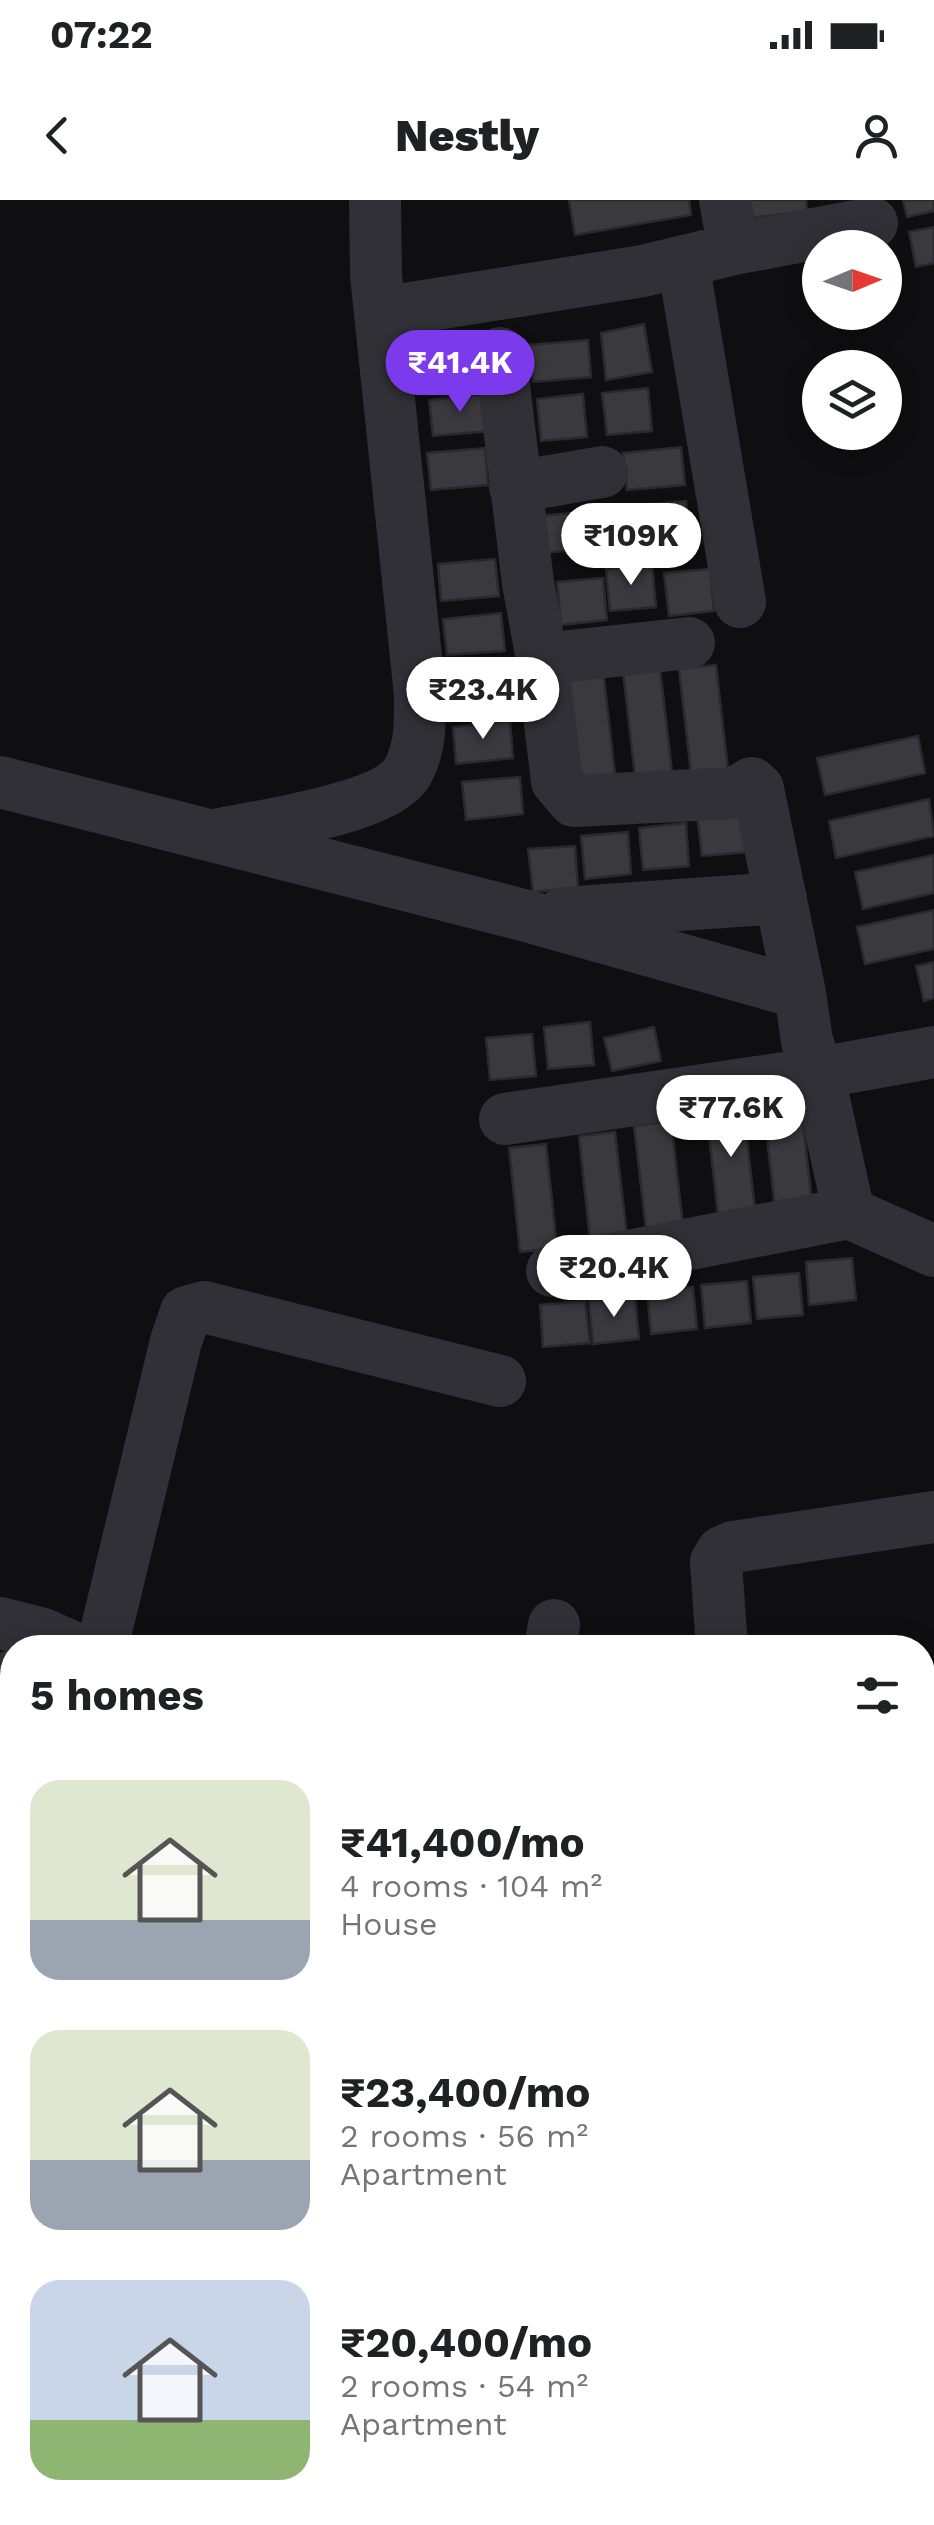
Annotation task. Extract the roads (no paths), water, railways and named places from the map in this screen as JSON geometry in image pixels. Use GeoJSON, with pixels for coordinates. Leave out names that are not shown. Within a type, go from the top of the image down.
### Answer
{"type":"FeatureCollection","features":[{"type":"Feature","properties":{"kind":"street"},"geometry":{"type":"LineString","coordinates":[[207,836],[374,799],[406,776],[419,745],[420,696],[376,275],[375,200]]}},
{"type":"Feature","properties":{"kind":"street"},"geometry":{"type":"LineString","coordinates":[[380,313],[683,262],[729,225],[872,223]]}},
{"type":"Feature","properties":{"kind":"street"},"geometry":{"type":"LineString","coordinates":[[683,262],[740,602]]}},
{"type":"Feature","properties":{"kind":"street"},"geometry":{"type":"LineString","coordinates":[[500,353],[557,781],[574,802],[735,793],[752,784],[758,789],[808,1036],[850,1213]]}},
{"type":"Feature","properties":{"kind":"street"},"geometry":{"type":"LineString","coordinates":[[515,487],[602,472]]}},
{"type":"Feature","properties":{"kind":"street"},"geometry":{"type":"LineString","coordinates":[[542,659],[689,643]]}},
{"type":"Feature","properties":{"kind":"street"},"geometry":{"type":"LineString","coordinates":[[0,782],[523,915],[808,1036],[934,1052]]}},
{"type":"Feature","properties":{"kind":"street"},"geometry":{"type":"LineString","coordinates":[[523,915],[781,898]]}},
{"type":"Feature","properties":{"kind":"street"},"geometry":{"type":"LineString","coordinates":[[506,1119],[808,1036],[934,1020]]}},
{"type":"Feature","properties":{"kind":"street"},"geometry":{"type":"LineString","coordinates":[[552,1271],[850,1213],[934,1251]]}},
{"type":"Feature","properties":{"kind":"street"},"geometry":{"type":"LineString","coordinates":[[105,1635],[186,1312],[204,1307],[500,1381]]}},
{"type":"Feature","properties":{"kind":"street"},"geometry":{"type":"LineString","coordinates":[[721,1635],[716,1562],[722,1552],[733,1547],[934,1517]]}}]}
